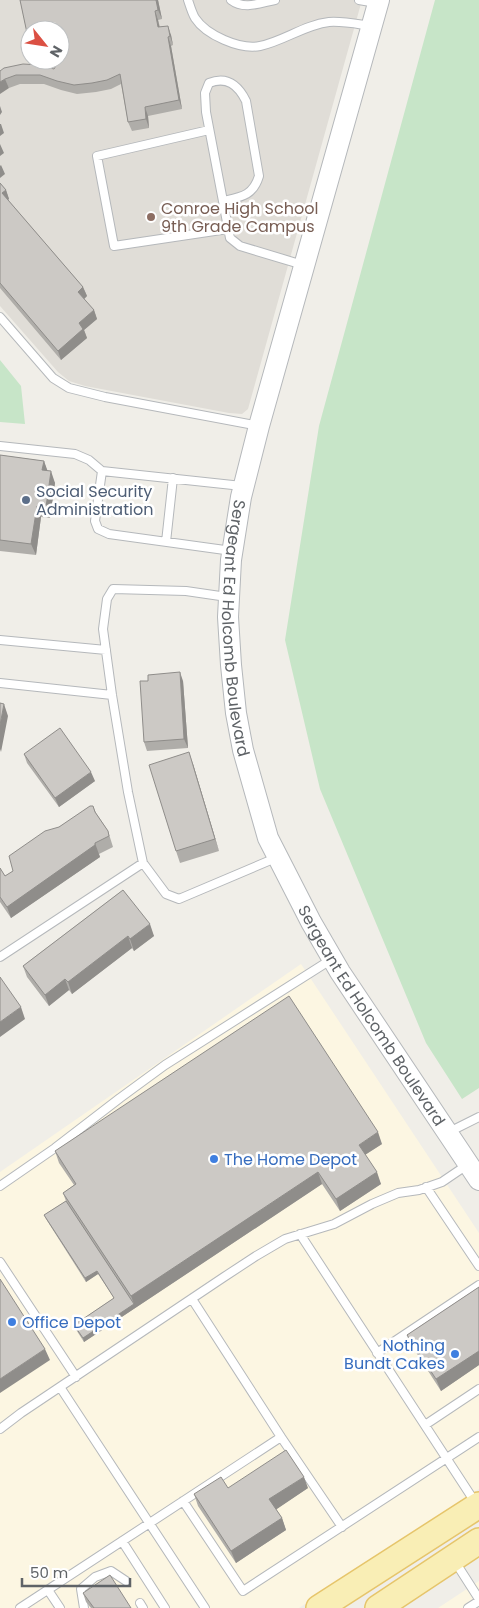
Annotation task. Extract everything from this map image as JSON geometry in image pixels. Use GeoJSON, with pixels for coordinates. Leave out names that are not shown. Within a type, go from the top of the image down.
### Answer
{"type":"FeatureCollection","features":[{"type":"Feature","properties":{"kind":"main road"},"geometry":{"type":"LineString","coordinates":[[319,1608],[478,1505]]}},
{"type":"Feature","properties":{"kind":"main road"},"geometry":{"type":"LineString","coordinates":[[378,1608],[479,1541]]}},
{"type":"Feature","properties":{"kind":"street","name":"Sergeant Ed Holcomb Boulevard"},"geometry":{"type":"LineString","coordinates":[[372,1],[372,26],[259,426],[244,486],[232,551],[228,617],[231,665],[236,713],[243,750],[268,838],[310,922],[332,960],[474,1172]]}},
{"type":"Feature","properties":{"kind":"lane"},"geometry":{"type":"LineString","coordinates":[[188,0],[195,18],[203,27],[226,41],[241,45],[258,46],[328,22],[348,22],[372,26]]}},
{"type":"Feature","properties":{"kind":"lane"},"geometry":{"type":"LineString","coordinates":[[231,0],[237,4],[250,6],[275,0]]}},
{"type":"Feature","properties":{"kind":"lane"},"geometry":{"type":"LineString","coordinates":[[223,202],[242,197],[252,191],[257,184],[259,176],[246,101],[242,92],[230,82],[217,80],[209,83],[205,93],[206,112],[209,130],[228,229],[230,238],[240,246],[305,266]]}},
{"type":"Feature","properties":{"kind":"lane"},"geometry":{"type":"LineString","coordinates":[[209,130],[97,156],[112,237],[114,246],[228,229]]}},
{"type":"Feature","properties":{"kind":"lane"},"geometry":{"type":"LineString","coordinates":[[0,317],[53,378],[69,388],[104,398],[259,426]]}},
{"type":"Feature","properties":{"kind":"lane"},"geometry":{"type":"LineString","coordinates":[[0,446],[75,454],[89,460],[102,471],[244,486]]}},
{"type":"Feature","properties":{"kind":"lane"},"geometry":{"type":"LineString","coordinates":[[102,471],[95,521],[98,529],[108,534],[232,551]]}},
{"type":"Feature","properties":{"kind":"lane"},"geometry":{"type":"LineString","coordinates":[[166,542],[173,478]]}},
{"type":"Feature","properties":{"kind":"lane"},"geometry":{"type":"LineString","coordinates":[[229,597],[186,591],[113,589],[107,599],[103,629],[123,765],[143,863],[166,894],[178,899],[278,857]]}},
{"type":"Feature","properties":{"kind":"lane"},"geometry":{"type":"LineString","coordinates":[[0,640],[106,650]]}},
{"type":"Feature","properties":{"kind":"lane"},"geometry":{"type":"LineString","coordinates":[[0,683],[112,695]]}},
{"type":"Feature","properties":{"kind":"lane"},"geometry":{"type":"LineString","coordinates":[[0,956],[143,863]]}},
{"type":"Feature","properties":{"kind":"lane"},"geometry":{"type":"LineString","coordinates":[[0,1186],[55,1148],[165,1065],[332,960]]}},
{"type":"Feature","properties":{"kind":"lane"},"geometry":{"type":"LineString","coordinates":[[448,1133],[479,1117]]}},
{"type":"Feature","properties":{"kind":"lane"},"geometry":{"type":"LineString","coordinates":[[0,1429],[258,1255],[285,1239],[334,1224],[398,1193],[418,1190],[474,1172]]}},
{"type":"Feature","properties":{"kind":"lane"},"geometry":{"type":"LineString","coordinates":[[426,1187],[479,1266]]}},
{"type":"Feature","properties":{"kind":"lane"},"geometry":{"type":"LineString","coordinates":[[300,1234],[478,1505]]}},
{"type":"Feature","properties":{"kind":"lane"},"geometry":{"type":"LineString","coordinates":[[0,1262],[76,1377]]}},
{"type":"Feature","properties":{"kind":"lane"},"geometry":{"type":"LineString","coordinates":[[377,1352],[479,1285]]}},
{"type":"Feature","properties":{"kind":"lane"},"geometry":{"type":"LineString","coordinates":[[192,1299],[342,1527]]}},
{"type":"Feature","properties":{"kind":"lane"},"geometry":{"type":"LineString","coordinates":[[60,1387],[205,1608]]}},
{"type":"Feature","properties":{"kind":"lane"},"geometry":{"type":"LineString","coordinates":[[425,1425],[479,1390]]}},
{"type":"Feature","properties":{"kind":"lane"},"geometry":{"type":"LineString","coordinates":[[20,1608],[282,1437]]}},
{"type":"Feature","properties":{"kind":"lane"},"geometry":{"type":"LineString","coordinates":[[183,1501],[243,1591],[479,1438]]}},
{"type":"Feature","properties":{"kind":"lane"},"geometry":{"type":"LineString","coordinates":[[122,1541],[165,1608]]}},
{"type":"Feature","properties":{"kind":"lane"},"geometry":{"type":"LineString","coordinates":[[453,1558],[479,1600],[468,1608]]}},
{"type":"Feature","properties":{"kind":"lane"},"geometry":{"type":"LineString","coordinates":[[84,1608],[81,1589],[95,1578],[111,1571],[126,1581]]}},
{"type":"Feature","properties":{"kind":"lane"},"geometry":{"type":"LineString","coordinates":[[48,1590],[60,1608]]}},
{"type":"Feature","properties":{"kind":"shaded area","name":"Conroe High School 9th Grade Campus"},"geometry":{"type":"Polygon","coordinates":[[[0,0],[362,0],[248,409],[242,414],[229,413],[85,386],[69,381],[58,372],[0,306],[0,0]]]}},
{"type":"Feature","properties":{"kind":"shaded area"},"geometry":{"type":"Polygon","coordinates":[[[301,964],[479,1233],[479,1489],[299,1608],[0,1608],[0,1172],[301,964]]]}},
{"type":"Feature","properties":{"kind":"shaded area"},"geometry":{"type":"Polygon","coordinates":[[[479,1581],[479,1608],[438,1608],[479,1581]]]}},
{"type":"Feature","properties":{"kind":"green space"},"geometry":{"type":"Polygon","coordinates":[[[435,0],[479,0],[479,1088],[462,1099],[426,1043],[320,789],[285,640],[319,426],[435,0]]]}},
{"type":"Feature","properties":{"kind":"green space"},"geometry":{"type":"Polygon","coordinates":[[[0,360],[21,386],[25,424],[0,422],[0,360]]]}},
{"type":"Feature","properties":{"kind":"building"},"geometry":{"type":"Polygon","coordinates":[[[20,0],[156,0],[158,10],[155,11],[158,27],[168,26],[170,36],[168,37],[179,100],[145,107],[146,119],[128,122],[120,74],[107,80],[74,85],[40,75],[16,75],[0,82],[0,71],[4,68],[20,65],[20,70],[70,70],[70,20],[24,20],[20,0]]]}},
{"type":"Feature","properties":{"kind":"building"},"geometry":{"type":"Polygon","coordinates":[[[0,183],[6,190],[2,193],[83,287],[78,292],[94,310],[79,323],[83,329],[58,351],[0,283],[0,183]]]}},
{"type":"Feature","properties":{"kind":"building","name":"Social Security Administration"},"geometry":{"type":"Polygon","coordinates":[[[0,455],[44,461],[42,470],[51,471],[46,507],[37,506],[31,544],[0,540],[0,455]]]}},
{"type":"Feature","properties":{"kind":"building"},"geometry":{"type":"Polygon","coordinates":[[[180,672],[184,739],[144,742],[140,681],[148,681],[148,675],[180,672]]]}},
{"type":"Feature","properties":{"kind":"building"},"geometry":{"type":"Polygon","coordinates":[[[0,703],[4,704],[0,725],[0,703]]]}},
{"type":"Feature","properties":{"kind":"building"},"geometry":{"type":"Polygon","coordinates":[[[60,728],[91,772],[55,798],[24,754],[60,728]]]}},
{"type":"Feature","properties":{"kind":"building"},"geometry":{"type":"Polygon","coordinates":[[[189,752],[215,839],[176,851],[149,765],[189,752]]]}},
{"type":"Feature","properties":{"kind":"building"},"geometry":{"type":"Polygon","coordinates":[[[90,806],[93,806],[109,836],[95,843],[95,845],[7,907],[0,897],[0,868],[5,876],[13,871],[9,856],[45,831],[59,827],[90,806]]]}},
{"type":"Feature","properties":{"kind":"building"},"geometry":{"type":"Polygon","coordinates":[[[123,890],[150,924],[130,939],[128,936],[68,982],[65,979],[45,995],[23,966],[123,890]]]}},
{"type":"Feature","properties":{"kind":"building"},"geometry":{"type":"Polygon","coordinates":[[[0,977],[21,1007],[0,1022],[0,977]]]}},
{"type":"Feature","properties":{"kind":"building","name":"The Home Depot"},"geometry":{"type":"Polygon","coordinates":[[[289,996],[378,1132],[359,1145],[377,1172],[336,1199],[318,1172],[131,1296],[63,1193],[76,1184],[55,1151],[289,996]]]}},
{"type":"Feature","properties":{"kind":"building"},"geometry":{"type":"Polygon","coordinates":[[[66,1201],[134,1304],[83,1338],[74,1325],[114,1298],[97,1271],[85,1278],[44,1215],[66,1201]]]}},
{"type":"Feature","properties":{"kind":"building","name":"Office Depot"},"geometry":{"type":"Polygon","coordinates":[[[0,1279],[45,1349],[0,1379],[0,1279]]]}},
{"type":"Feature","properties":{"kind":"building"},"geometry":{"type":"Polygon","coordinates":[[[479,1287],[479,1351],[436,1379],[407,1335],[479,1287]]]}},
{"type":"Feature","properties":{"kind":"building"},"geometry":{"type":"Polygon","coordinates":[[[286,1450],[304,1477],[269,1499],[282,1518],[231,1551],[194,1494],[221,1477],[228,1488],[286,1450]]]}},
{"type":"Feature","properties":{"kind":"building"},"geometry":{"type":"Polygon","coordinates":[[[110,1575],[131,1608],[94,1608],[83,1593],[110,1575]]]}},
{"type":"Feature","properties":{"kind":"place","name":"Conroe High School 9th Grade Campus"},"geometry":{"type":"Point","coordinates":[151,217]}},
{"type":"Feature","properties":{"kind":"place","name":"Social Security Administration"},"geometry":{"type":"Point","coordinates":[26,500]}},
{"type":"Feature","properties":{"kind":"place","name":"The Home Depot"},"geometry":{"type":"Point","coordinates":[214,1159]}},
{"type":"Feature","properties":{"kind":"place","name":"Office Depot"},"geometry":{"type":"Point","coordinates":[12,1322]}},
{"type":"Feature","properties":{"kind":"place","name":"Nothing Bundt Cakes"},"geometry":{"type":"Point","coordinates":[455,1354]}}]}
